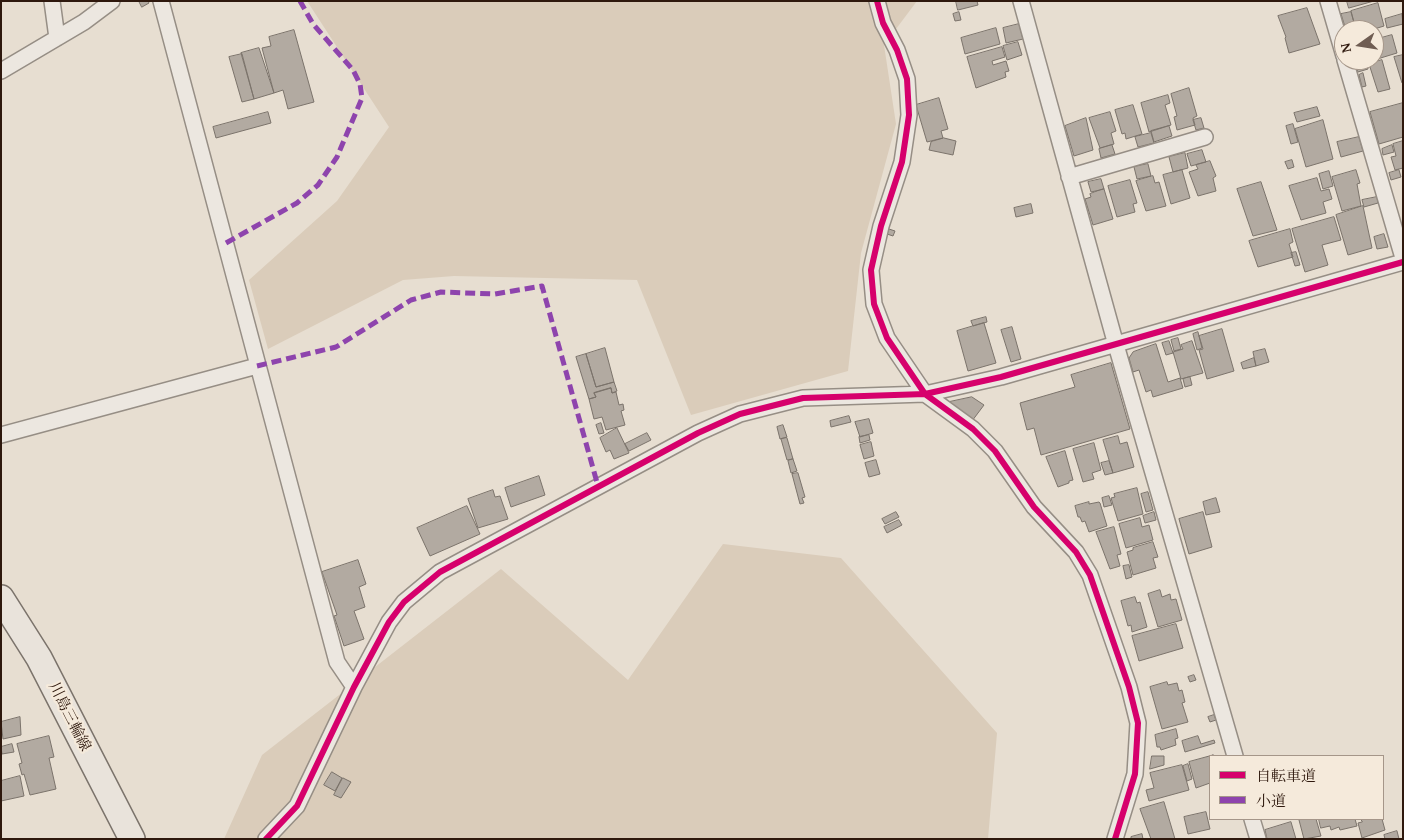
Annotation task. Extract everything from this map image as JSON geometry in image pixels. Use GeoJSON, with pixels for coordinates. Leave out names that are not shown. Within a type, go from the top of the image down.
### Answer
{"type":"FeatureCollection","features":[{"type":"Feature","properties":{"kind":"main road","name":"川島三輪線"},"geometry":{"type":"LineString","coordinates":[[1,598],[39,658],[132,839]]}},
{"type":"Feature","properties":{"kind":"street"},"geometry":{"type":"LineString","coordinates":[[52,1],[57,38]]}},
{"type":"Feature","properties":{"kind":"street"},"geometry":{"type":"LineString","coordinates":[[1,71],[84,22],[112,1]]}},
{"type":"Feature","properties":{"kind":"street"},"geometry":{"type":"LineString","coordinates":[[161,1],[337,662],[354,687]]}},
{"type":"Feature","properties":{"kind":"street"},"geometry":{"type":"LineString","coordinates":[[877,1],[883,23],[897,50],[906,79],[910,115],[902,162],[880,226],[870,270],[874,304],[887,338],[924,394],[974,429],[995,451],[1034,508],[1076,552],[1090,575],[1129,687],[1138,723],[1135,774],[1115,839]]}},
{"type":"Feature","properties":{"kind":"street"},"geometry":{"type":"LineString","coordinates":[[1020,1],[1234,755]]}},
{"type":"Feature","properties":{"kind":"street"},"geometry":{"type":"LineString","coordinates":[[1328,1],[1334,22]]}},
{"type":"Feature","properties":{"kind":"street"},"geometry":{"type":"LineString","coordinates":[[1348,70],[1403,258]]}},
{"type":"Feature","properties":{"kind":"street"},"geometry":{"type":"LineString","coordinates":[[1069,177],[1205,137]]}},
{"type":"Feature","properties":{"kind":"street"},"geometry":{"type":"LineString","coordinates":[[266,839],[297,806],[354,687],[389,622],[404,602],[440,572],[698,433],[740,414],[804,398],[924,394],[1001,377],[1403,262]]}},
{"type":"Feature","properties":{"kind":"street"},"geometry":{"type":"LineString","coordinates":[[1,434],[257,366]]}},
{"type":"Feature","properties":{"kind":"street"},"geometry":{"type":"LineString","coordinates":[[1252,820],[1258,839]]}},
{"type":"Feature","properties":{"kind":"shaded area"},"geometry":{"type":"Polygon","coordinates":[[[307,1],[917,1],[884,45],[896,124],[861,253],[848,371],[691,415],[637,280],[454,276],[403,280],[268,349],[249,280],[337,201],[389,127],[307,1]]]}},
{"type":"Feature","properties":{"kind":"shaded area"},"geometry":{"type":"Polygon","coordinates":[[[723,544],[841,558],[997,733],[988,839],[224,839],[262,755],[501,569],[628,680],[723,544]]]}},
{"type":"Feature","properties":{"kind":"building"},"geometry":{"type":"Polygon","coordinates":[[[139,1],[148,1],[149,3],[142,7],[139,1]]]}},
{"type":"Feature","properties":{"kind":"building"},"geometry":{"type":"Polygon","coordinates":[[[956,1],[977,1],[978,5],[958,10],[956,1]]]}},
{"type":"Feature","properties":{"kind":"building"},"geometry":{"type":"Polygon","coordinates":[[[1347,1],[1374,1],[1349,8],[1347,1]]]}},
{"type":"Feature","properties":{"kind":"building"},"geometry":{"type":"Polygon","coordinates":[[[1378,3],[1382,20],[1353,20],[1351,11],[1378,3]]]}},
{"type":"Feature","properties":{"kind":"building"},"geometry":{"type":"Polygon","coordinates":[[[1307,8],[1320,44],[1289,53],[1286,37],[1278,16],[1307,8]]]}},
{"type":"Feature","properties":{"kind":"building"},"geometry":{"type":"Polygon","coordinates":[[[959,12],[961,20],[955,21],[953,14],[959,12]]]}},
{"type":"Feature","properties":{"kind":"building"},"geometry":{"type":"Polygon","coordinates":[[[1351,12],[1353,20],[1343,20],[1341,14],[1351,12]]]}},
{"type":"Feature","properties":{"kind":"building"},"geometry":{"type":"Polygon","coordinates":[[[1402,14],[1403,24],[1387,28],[1385,19],[1402,14]]]}},
{"type":"Feature","properties":{"kind":"building"},"geometry":{"type":"Polygon","coordinates":[[[1019,24],[1023,39],[1006,43],[1003,28],[1019,24]]]}},
{"type":"Feature","properties":{"kind":"building"},"geometry":{"type":"Polygon","coordinates":[[[996,28],[1000,44],[965,54],[961,38],[996,28]]]}},
{"type":"Feature","properties":{"kind":"building"},"geometry":{"type":"Polygon","coordinates":[[[294,30],[314,102],[288,109],[283,90],[274,93],[262,48],[271,46],[269,37],[294,30]]]}},
{"type":"Feature","properties":{"kind":"building"},"geometry":{"type":"Polygon","coordinates":[[[1392,35],[1397,53],[1384,57],[1384,37],[1392,35]]]}},
{"type":"Feature","properties":{"kind":"building"},"geometry":{"type":"Polygon","coordinates":[[[1018,42],[1022,55],[1007,60],[1003,46],[1018,42]]]}},
{"type":"Feature","properties":{"kind":"building"},"geometry":{"type":"Polygon","coordinates":[[[1002,47],[1005,57],[992,61],[993,65],[1006,61],[1009,71],[1005,72],[1006,77],[976,88],[967,57],[1002,47]]]}},
{"type":"Feature","properties":{"kind":"building"},"geometry":{"type":"Polygon","coordinates":[[[259,48],[274,93],[254,99],[241,53],[259,48]]]}},
{"type":"Feature","properties":{"kind":"building"},"geometry":{"type":"Polygon","coordinates":[[[242,54],[254,99],[242,102],[229,57],[242,54]]]}},
{"type":"Feature","properties":{"kind":"building"},"geometry":{"type":"Polygon","coordinates":[[[1403,55],[1403,83],[1402,83],[1394,57],[1403,55]]]}},
{"type":"Feature","properties":{"kind":"building"},"geometry":{"type":"Polygon","coordinates":[[[1384,67],[1390,89],[1378,92],[1371,70],[1384,70],[1384,67]]]}},
{"type":"Feature","properties":{"kind":"building"},"geometry":{"type":"Polygon","coordinates":[[[1363,73],[1366,86],[1362,87],[1359,75],[1363,73]]]}},
{"type":"Feature","properties":{"kind":"building"},"geometry":{"type":"Polygon","coordinates":[[[1189,88],[1197,116],[1193,118],[1195,125],[1177,130],[1174,117],[1177,116],[1171,94],[1189,88]]]}},
{"type":"Feature","properties":{"kind":"building"},"geometry":{"type":"Polygon","coordinates":[[[1168,95],[1170,103],[1165,105],[1171,125],[1149,132],[1141,103],[1168,95]]]}},
{"type":"Feature","properties":{"kind":"building"},"geometry":{"type":"Polygon","coordinates":[[[939,98],[948,129],[941,131],[943,138],[927,142],[916,105],[939,98]]]}},
{"type":"Feature","properties":{"kind":"building"},"geometry":{"type":"Polygon","coordinates":[[[1403,103],[1403,137],[1379,144],[1370,112],[1403,103]]]}},
{"type":"Feature","properties":{"kind":"building"},"geometry":{"type":"Polygon","coordinates":[[[1133,105],[1142,134],[1126,139],[1125,133],[1122,134],[1115,110],[1133,105]]]}},
{"type":"Feature","properties":{"kind":"building"},"geometry":{"type":"Polygon","coordinates":[[[1317,107],[1320,116],[1297,122],[1294,113],[1317,107]]]}},
{"type":"Feature","properties":{"kind":"building"},"geometry":{"type":"Polygon","coordinates":[[[268,112],[271,123],[216,138],[213,127],[268,112]]]}},
{"type":"Feature","properties":{"kind":"building"},"geometry":{"type":"Polygon","coordinates":[[[1110,112],[1116,131],[1111,133],[1114,144],[1100,148],[1089,118],[1110,112]]]}},
{"type":"Feature","properties":{"kind":"building"},"geometry":{"type":"Polygon","coordinates":[[[1086,118],[1093,150],[1074,156],[1065,126],[1086,118]]]}},
{"type":"Feature","properties":{"kind":"building"},"geometry":{"type":"Polygon","coordinates":[[[1201,118],[1204,128],[1196,130],[1193,120],[1201,118]]]}},
{"type":"Feature","properties":{"kind":"building"},"geometry":{"type":"Polygon","coordinates":[[[1323,120],[1333,159],[1306,167],[1295,129],[1323,120]]]}},
{"type":"Feature","properties":{"kind":"building"},"geometry":{"type":"Polygon","coordinates":[[[1293,124],[1298,142],[1291,144],[1286,126],[1293,124]]]}},
{"type":"Feature","properties":{"kind":"building"},"geometry":{"type":"Polygon","coordinates":[[[1169,126],[1172,136],[1154,142],[1151,131],[1169,126]]]}},
{"type":"Feature","properties":{"kind":"building"},"geometry":{"type":"Polygon","coordinates":[[[1151,133],[1154,143],[1138,147],[1135,137],[1151,133]]]}},
{"type":"Feature","properties":{"kind":"building"},"geometry":{"type":"Polygon","coordinates":[[[1359,137],[1363,151],[1341,157],[1337,142],[1359,137]]]}},
{"type":"Feature","properties":{"kind":"building"},"geometry":{"type":"Polygon","coordinates":[[[944,138],[956,141],[953,155],[929,150],[931,142],[944,138]]]}},
{"type":"Feature","properties":{"kind":"building"},"geometry":{"type":"Polygon","coordinates":[[[1403,141],[1403,168],[1395,170],[1391,157],[1396,156],[1393,144],[1403,141]]]}},
{"type":"Feature","properties":{"kind":"building"},"geometry":{"type":"Polygon","coordinates":[[[1112,145],[1115,154],[1101,158],[1099,149],[1112,145]]]}},
{"type":"Feature","properties":{"kind":"building"},"geometry":{"type":"Polygon","coordinates":[[[1392,145],[1394,152],[1383,155],[1382,149],[1392,145]]]}},
{"type":"Feature","properties":{"kind":"building"},"geometry":{"type":"Polygon","coordinates":[[[1202,150],[1206,162],[1191,166],[1187,154],[1202,150]]]}},
{"type":"Feature","properties":{"kind":"building"},"geometry":{"type":"Polygon","coordinates":[[[1185,153],[1188,168],[1173,172],[1169,157],[1185,153]]]}},
{"type":"Feature","properties":{"kind":"building"},"geometry":{"type":"Polygon","coordinates":[[[1292,160],[1294,167],[1288,169],[1285,162],[1292,160]]]}},
{"type":"Feature","properties":{"kind":"building"},"geometry":{"type":"Polygon","coordinates":[[[1210,161],[1216,176],[1213,178],[1216,191],[1198,196],[1189,172],[1198,169],[1196,165],[1210,161]]]}},
{"type":"Feature","properties":{"kind":"building"},"geometry":{"type":"Polygon","coordinates":[[[1148,164],[1151,176],[1137,179],[1134,167],[1148,164]]]}},
{"type":"Feature","properties":{"kind":"building"},"geometry":{"type":"Polygon","coordinates":[[[1182,170],[1190,198],[1171,204],[1163,175],[1182,170]]]}},
{"type":"Feature","properties":{"kind":"building"},"geometry":{"type":"Polygon","coordinates":[[[1356,170],[1360,183],[1357,184],[1361,206],[1342,211],[1332,177],[1356,170]]]}},
{"type":"Feature","properties":{"kind":"building"},"geometry":{"type":"Polygon","coordinates":[[[1399,170],[1401,177],[1391,180],[1389,173],[1399,170]]]}},
{"type":"Feature","properties":{"kind":"building"},"geometry":{"type":"Polygon","coordinates":[[[1329,171],[1333,186],[1323,189],[1319,174],[1329,171]]]}},
{"type":"Feature","properties":{"kind":"building"},"geometry":{"type":"Polygon","coordinates":[[[1153,176],[1155,183],[1159,182],[1166,206],[1146,211],[1136,181],[1153,176]]]}},
{"type":"Feature","properties":{"kind":"building"},"geometry":{"type":"Polygon","coordinates":[[[1317,178],[1321,191],[1329,189],[1332,199],[1323,202],[1326,213],[1301,220],[1289,186],[1317,178]]]}},
{"type":"Feature","properties":{"kind":"building"},"geometry":{"type":"Polygon","coordinates":[[[1101,179],[1104,189],[1091,192],[1088,182],[1101,179]]]}},
{"type":"Feature","properties":{"kind":"building"},"geometry":{"type":"Polygon","coordinates":[[[1130,180],[1137,203],[1133,204],[1135,212],[1117,217],[1108,186],[1130,180]]]}},
{"type":"Feature","properties":{"kind":"building"},"geometry":{"type":"Polygon","coordinates":[[[1261,182],[1277,230],[1253,236],[1237,189],[1261,182]]]}},
{"type":"Feature","properties":{"kind":"building"},"geometry":{"type":"Polygon","coordinates":[[[1104,189],[1113,219],[1093,225],[1085,199],[1091,197],[1090,194],[1104,189]]]}},
{"type":"Feature","properties":{"kind":"building"},"geometry":{"type":"Polygon","coordinates":[[[1377,197],[1378,203],[1364,207],[1362,200],[1377,197]]]}},
{"type":"Feature","properties":{"kind":"building"},"geometry":{"type":"Polygon","coordinates":[[[1031,204],[1033,213],[1016,217],[1014,208],[1031,204]]]}},
{"type":"Feature","properties":{"kind":"building"},"geometry":{"type":"Polygon","coordinates":[[[1363,206],[1372,248],[1348,255],[1336,215],[1363,206]]]}},
{"type":"Feature","properties":{"kind":"building"},"geometry":{"type":"Polygon","coordinates":[[[1334,217],[1341,240],[1322,245],[1328,265],[1305,272],[1292,229],[1334,217]]]}},
{"type":"Feature","properties":{"kind":"building"},"geometry":{"type":"Polygon","coordinates":[[[889,229],[895,231],[893,236],[887,234],[889,229]]]}},
{"type":"Feature","properties":{"kind":"building"},"geometry":{"type":"Polygon","coordinates":[[[1290,229],[1293,242],[1289,244],[1293,257],[1258,267],[1249,241],[1290,229]]]}},
{"type":"Feature","properties":{"kind":"building"},"geometry":{"type":"Polygon","coordinates":[[[1384,234],[1388,247],[1377,249],[1374,237],[1384,234]]]}},
{"type":"Feature","properties":{"kind":"building"},"geometry":{"type":"Polygon","coordinates":[[[1296,252],[1300,265],[1295,266],[1291,253],[1296,252]]]}},
{"type":"Feature","properties":{"kind":"building"},"geometry":{"type":"Polygon","coordinates":[[[986,317],[987,322],[973,326],[971,321],[986,317]]]}},
{"type":"Feature","properties":{"kind":"building"},"geometry":{"type":"Polygon","coordinates":[[[984,323],[996,363],[968,371],[957,331],[984,323]]]}},
{"type":"Feature","properties":{"kind":"building"},"geometry":{"type":"Polygon","coordinates":[[[1012,327],[1021,359],[1011,362],[1001,330],[1012,327]]]}},
{"type":"Feature","properties":{"kind":"building"},"geometry":{"type":"Polygon","coordinates":[[[1222,329],[1234,371],[1207,379],[1199,350],[1203,349],[1199,336],[1222,329]]]}},
{"type":"Feature","properties":{"kind":"building"},"geometry":{"type":"Polygon","coordinates":[[[1198,332],[1202,348],[1197,350],[1193,334],[1198,332]]]}},
{"type":"Feature","properties":{"kind":"building"},"geometry":{"type":"Polygon","coordinates":[[[1178,338],[1181,349],[1174,351],[1171,340],[1178,338]]]}},
{"type":"Feature","properties":{"kind":"building"},"geometry":{"type":"Polygon","coordinates":[[[1169,341],[1173,353],[1166,355],[1162,343],[1169,341]]]}},
{"type":"Feature","properties":{"kind":"building"},"geometry":{"type":"Polygon","coordinates":[[[1192,341],[1203,373],[1181,379],[1173,352],[1183,349],[1181,345],[1192,341]]]}},
{"type":"Feature","properties":{"kind":"building"},"geometry":{"type":"Polygon","coordinates":[[[1156,344],[1168,382],[1180,378],[1183,388],[1153,397],[1151,390],[1146,392],[1139,370],[1133,372],[1129,358],[1133,352],[1156,344]]]}},
{"type":"Feature","properties":{"kind":"building"},"geometry":{"type":"Polygon","coordinates":[[[605,348],[614,382],[596,387],[586,354],[605,348]]]}},
{"type":"Feature","properties":{"kind":"building"},"geometry":{"type":"Polygon","coordinates":[[[1265,349],[1269,362],[1256,366],[1253,352],[1265,349]]]}},
{"type":"Feature","properties":{"kind":"building"},"geometry":{"type":"Polygon","coordinates":[[[586,354],[596,387],[614,382],[617,391],[612,393],[611,388],[594,393],[596,397],[589,399],[576,357],[586,354]]]}},
{"type":"Feature","properties":{"kind":"building"},"geometry":{"type":"Polygon","coordinates":[[[1254,358],[1256,366],[1243,369],[1241,363],[1254,358]]]}},
{"type":"Feature","properties":{"kind":"building"},"geometry":{"type":"Polygon","coordinates":[[[1111,363],[1130,429],[1041,455],[1034,428],[1027,430],[1020,403],[1075,387],[1071,375],[1111,363]]]}},
{"type":"Feature","properties":{"kind":"building"},"geometry":{"type":"Polygon","coordinates":[[[1190,377],[1192,385],[1185,387],[1183,379],[1190,377]]]}},
{"type":"Feature","properties":{"kind":"building"},"geometry":{"type":"Polygon","coordinates":[[[611,388],[612,393],[616,392],[619,405],[623,404],[624,410],[621,411],[625,425],[606,430],[602,417],[594,419],[589,399],[596,397],[594,393],[611,388]]]}},
{"type":"Feature","properties":{"kind":"building"},"geometry":{"type":"Polygon","coordinates":[[[972,397],[984,405],[972,421],[949,402],[972,397]]]}},
{"type":"Feature","properties":{"kind":"building"},"geometry":{"type":"Polygon","coordinates":[[[849,416],[851,422],[831,427],[830,421],[849,416]]]}},
{"type":"Feature","properties":{"kind":"building"},"geometry":{"type":"Polygon","coordinates":[[[869,419],[873,433],[860,437],[855,422],[869,419]]]}},
{"type":"Feature","properties":{"kind":"building"},"geometry":{"type":"Polygon","coordinates":[[[601,423],[604,433],[599,434],[596,425],[601,423]]]}},
{"type":"Feature","properties":{"kind":"building"},"geometry":{"type":"Polygon","coordinates":[[[783,425],[787,437],[780,439],[777,427],[783,425]]]}},
{"type":"Feature","properties":{"kind":"building"},"geometry":{"type":"Polygon","coordinates":[[[617,428],[629,453],[614,459],[610,450],[606,452],[600,438],[617,428]]]}},
{"type":"Feature","properties":{"kind":"building"},"geometry":{"type":"Polygon","coordinates":[[[647,433],[651,440],[629,451],[625,444],[647,433]]]}},
{"type":"Feature","properties":{"kind":"building"},"geometry":{"type":"Polygon","coordinates":[[[869,435],[870,440],[860,443],[859,437],[869,435]]]}},
{"type":"Feature","properties":{"kind":"building"},"geometry":{"type":"Polygon","coordinates":[[[1118,436],[1120,444],[1127,442],[1134,467],[1113,473],[1103,440],[1118,436]]]}},
{"type":"Feature","properties":{"kind":"building"},"geometry":{"type":"Polygon","coordinates":[[[787,438],[793,459],[787,460],[781,439],[787,438]]]}},
{"type":"Feature","properties":{"kind":"building"},"geometry":{"type":"Polygon","coordinates":[[[871,442],[874,456],[864,459],[860,445],[871,442]]]}},
{"type":"Feature","properties":{"kind":"building"},"geometry":{"type":"Polygon","coordinates":[[[1094,443],[1101,470],[1092,473],[1094,479],[1083,482],[1073,449],[1094,443]]]}},
{"type":"Feature","properties":{"kind":"building"},"geometry":{"type":"Polygon","coordinates":[[[1065,451],[1073,480],[1058,487],[1046,457],[1065,451]]]}},
{"type":"Feature","properties":{"kind":"building"},"geometry":{"type":"Polygon","coordinates":[[[793,459],[797,471],[791,473],[788,461],[793,459]]]}},
{"type":"Feature","properties":{"kind":"building"},"geometry":{"type":"Polygon","coordinates":[[[876,460],[880,474],[869,477],[865,463],[876,460]]]}},
{"type":"Feature","properties":{"kind":"building"},"geometry":{"type":"Polygon","coordinates":[[[1109,461],[1113,473],[1105,475],[1101,463],[1109,461]]]}},
{"type":"Feature","properties":{"kind":"building"},"geometry":{"type":"Polygon","coordinates":[[[798,473],[805,497],[802,498],[804,503],[800,504],[792,474],[798,473]]]}},
{"type":"Feature","properties":{"kind":"building"},"geometry":{"type":"Polygon","coordinates":[[[539,476],[545,495],[511,507],[505,488],[539,476]]]}},
{"type":"Feature","properties":{"kind":"building"},"geometry":{"type":"Polygon","coordinates":[[[1137,488],[1143,514],[1118,521],[1111,498],[1115,497],[1114,494],[1137,488]]]}},
{"type":"Feature","properties":{"kind":"building"},"geometry":{"type":"Polygon","coordinates":[[[493,490],[495,497],[500,496],[508,519],[478,528],[468,499],[493,490]]]}},
{"type":"Feature","properties":{"kind":"building"},"geometry":{"type":"Polygon","coordinates":[[[1148,492],[1153,510],[1146,512],[1141,494],[1148,492]]]}},
{"type":"Feature","properties":{"kind":"building"},"geometry":{"type":"Polygon","coordinates":[[[1109,496],[1112,505],[1104,507],[1102,498],[1109,496]]]}},
{"type":"Feature","properties":{"kind":"building"},"geometry":{"type":"Polygon","coordinates":[[[1216,498],[1220,512],[1206,515],[1203,502],[1216,498]]]}},
{"type":"Feature","properties":{"kind":"building"},"geometry":{"type":"Polygon","coordinates":[[[1089,502],[1089,504],[1100,503],[1107,526],[1089,532],[1085,521],[1082,522],[1080,517],[1078,517],[1075,506],[1089,502]]]}},
{"type":"Feature","properties":{"kind":"building"},"geometry":{"type":"Polygon","coordinates":[[[467,506],[480,534],[430,556],[417,528],[467,506]]]}},
{"type":"Feature","properties":{"kind":"building"},"geometry":{"type":"Polygon","coordinates":[[[896,512],[899,517],[885,524],[882,519],[896,512]]]}},
{"type":"Feature","properties":{"kind":"building"},"geometry":{"type":"Polygon","coordinates":[[[1154,512],[1156,520],[1145,523],[1143,516],[1154,512]]]}},
{"type":"Feature","properties":{"kind":"building"},"geometry":{"type":"Polygon","coordinates":[[[1203,512],[1212,547],[1189,554],[1179,519],[1203,512]]]}},
{"type":"Feature","properties":{"kind":"building"},"geometry":{"type":"Polygon","coordinates":[[[1140,518],[1142,527],[1149,525],[1153,540],[1126,548],[1119,524],[1140,518]]]}},
{"type":"Feature","properties":{"kind":"building"},"geometry":{"type":"Polygon","coordinates":[[[899,520],[902,525],[887,533],[884,527],[899,520]]]}},
{"type":"Feature","properties":{"kind":"building"},"geometry":{"type":"Polygon","coordinates":[[[1114,527],[1121,554],[1117,555],[1120,566],[1110,569],[1096,532],[1114,527]]]}},
{"type":"Feature","properties":{"kind":"building"},"geometry":{"type":"Polygon","coordinates":[[[1153,542],[1158,557],[1153,558],[1156,568],[1133,575],[1127,552],[1133,550],[1133,548],[1153,542]]]}},
{"type":"Feature","properties":{"kind":"building"},"geometry":{"type":"Polygon","coordinates":[[[358,560],[366,584],[359,587],[365,607],[354,611],[364,639],[344,646],[334,616],[337,615],[322,572],[358,560]]]}},
{"type":"Feature","properties":{"kind":"building"},"geometry":{"type":"Polygon","coordinates":[[[1129,565],[1132,577],[1126,579],[1123,566],[1129,565]]]}},
{"type":"Feature","properties":{"kind":"building"},"geometry":{"type":"Polygon","coordinates":[[[1160,590],[1162,597],[1170,594],[1171,600],[1176,599],[1182,620],[1158,627],[1148,594],[1160,590]]]}},
{"type":"Feature","properties":{"kind":"building"},"geometry":{"type":"Polygon","coordinates":[[[1135,597],[1137,603],[1140,602],[1147,627],[1132,632],[1131,625],[1128,626],[1121,601],[1135,597]]]}},
{"type":"Feature","properties":{"kind":"building"},"geometry":{"type":"Polygon","coordinates":[[[1176,624],[1183,648],[1139,661],[1132,636],[1176,624]]]}},
{"type":"Feature","properties":{"kind":"building"},"geometry":{"type":"Polygon","coordinates":[[[1194,675],[1196,680],[1190,682],[1188,677],[1194,675]]]}},
{"type":"Feature","properties":{"kind":"building"},"geometry":{"type":"Polygon","coordinates":[[[1167,682],[1168,685],[1177,683],[1179,691],[1182,690],[1185,702],[1182,703],[1188,722],[1162,729],[1150,687],[1167,682]]]}},
{"type":"Feature","properties":{"kind":"building"},"geometry":{"type":"Polygon","coordinates":[[[1214,715],[1216,720],[1210,722],[1208,717],[1214,715]]]}},
{"type":"Feature","properties":{"kind":"building"},"geometry":{"type":"Polygon","coordinates":[[[20,717],[21,735],[3,739],[1,722],[20,717]]]}},
{"type":"Feature","properties":{"kind":"building"},"geometry":{"type":"Polygon","coordinates":[[[1176,729],[1178,738],[1175,739],[1176,745],[1161,750],[1160,747],[1157,747],[1155,735],[1176,729]]]}},
{"type":"Feature","properties":{"kind":"building"},"geometry":{"type":"Polygon","coordinates":[[[49,736],[54,757],[49,758],[56,789],[30,795],[19,764],[22,763],[17,744],[49,736]]]}},
{"type":"Feature","properties":{"kind":"building"},"geometry":{"type":"Polygon","coordinates":[[[1198,736],[1201,744],[1214,740],[1215,743],[1185,752],[1182,741],[1198,736]]]}},
{"type":"Feature","properties":{"kind":"building"},"geometry":{"type":"Polygon","coordinates":[[[12,744],[14,752],[2,754],[1,747],[12,744]]]}},
{"type":"Feature","properties":{"kind":"building"},"geometry":{"type":"Polygon","coordinates":[[[1152,756],[1164,756],[1164,765],[1150,769],[1152,756]]]}},
{"type":"Feature","properties":{"kind":"building"},"geometry":{"type":"Polygon","coordinates":[[[1209,756],[1209,783],[1196,788],[1189,762],[1209,756]]]}},
{"type":"Feature","properties":{"kind":"building"},"geometry":{"type":"Polygon","coordinates":[[[1188,764],[1192,779],[1187,781],[1183,766],[1188,764]]]}},
{"type":"Feature","properties":{"kind":"building"},"geometry":{"type":"Polygon","coordinates":[[[1182,765],[1189,790],[1149,801],[1146,790],[1154,788],[1150,773],[1182,765]]]}},
{"type":"Feature","properties":{"kind":"building"},"geometry":{"type":"Polygon","coordinates":[[[332,772],[342,778],[335,791],[324,785],[332,772]]]}},
{"type":"Feature","properties":{"kind":"building"},"geometry":{"type":"Polygon","coordinates":[[[20,776],[24,796],[1,801],[1,781],[20,776]]]}},
{"type":"Feature","properties":{"kind":"building"},"geometry":{"type":"Polygon","coordinates":[[[343,778],[351,782],[341,798],[334,795],[343,778]]]}},
{"type":"Feature","properties":{"kind":"building"},"geometry":{"type":"Polygon","coordinates":[[[1164,802],[1175,839],[1151,839],[1140,809],[1164,802]]]}},
{"type":"Feature","properties":{"kind":"building"},"geometry":{"type":"Polygon","coordinates":[[[1206,812],[1210,829],[1188,834],[1184,817],[1206,812]]]}},
{"type":"Feature","properties":{"kind":"building"},"geometry":{"type":"Polygon","coordinates":[[[1299,820],[1316,820],[1321,836],[1304,839],[1299,820]]]}},
{"type":"Feature","properties":{"kind":"building"},"geometry":{"type":"Polygon","coordinates":[[[1319,820],[1355,820],[1357,826],[1340,830],[1339,827],[1331,830],[1330,826],[1321,828],[1319,820]]]}},
{"type":"Feature","properties":{"kind":"building"},"geometry":{"type":"Polygon","coordinates":[[[1361,820],[1382,820],[1385,830],[1362,838],[1358,823],[1362,822],[1361,820]]]}},
{"type":"Feature","properties":{"kind":"building"},"geometry":{"type":"Polygon","coordinates":[[[1291,822],[1296,839],[1267,839],[1265,830],[1291,822]]]}},
{"type":"Feature","properties":{"kind":"building"},"geometry":{"type":"Polygon","coordinates":[[[1397,831],[1399,839],[1385,839],[1384,835],[1397,831]]]}},
{"type":"Feature","properties":{"kind":"building"},"geometry":{"type":"Polygon","coordinates":[[[1142,834],[1143,839],[1131,839],[1131,837],[1142,834]]]}},
{"type":"Feature","properties":{"kind":"marked path"},"geometry":{"type":"LineString","coordinates":[[226,243],[297,203],[318,185],[337,157],[362,98],[360,84],[353,70],[313,24],[300,1]]}},
{"type":"Feature","properties":{"kind":"marked path"},"geometry":{"type":"LineString","coordinates":[[257,366],[336,347],[411,300],[441,292],[495,294],[542,286],[598,486]]}},
{"type":"Feature","properties":{"kind":"cycle path"},"geometry":{"type":"LineString","coordinates":[[877,1],[883,23],[897,50],[907,79],[909,115],[902,162],[881,226],[871,270],[874,304],[887,338],[925,394],[973,429],[995,451],[1034,507],[1076,552],[1090,575],[1129,687],[1138,723],[1135,774],[1115,839]]}},
{"type":"Feature","properties":{"kind":"cycle path"},"geometry":{"type":"LineString","coordinates":[[266,839],[297,806],[354,687],[389,622],[404,602],[440,572],[698,433],[740,414],[803,398],[925,394],[1001,377],[1403,262]]}}]}
